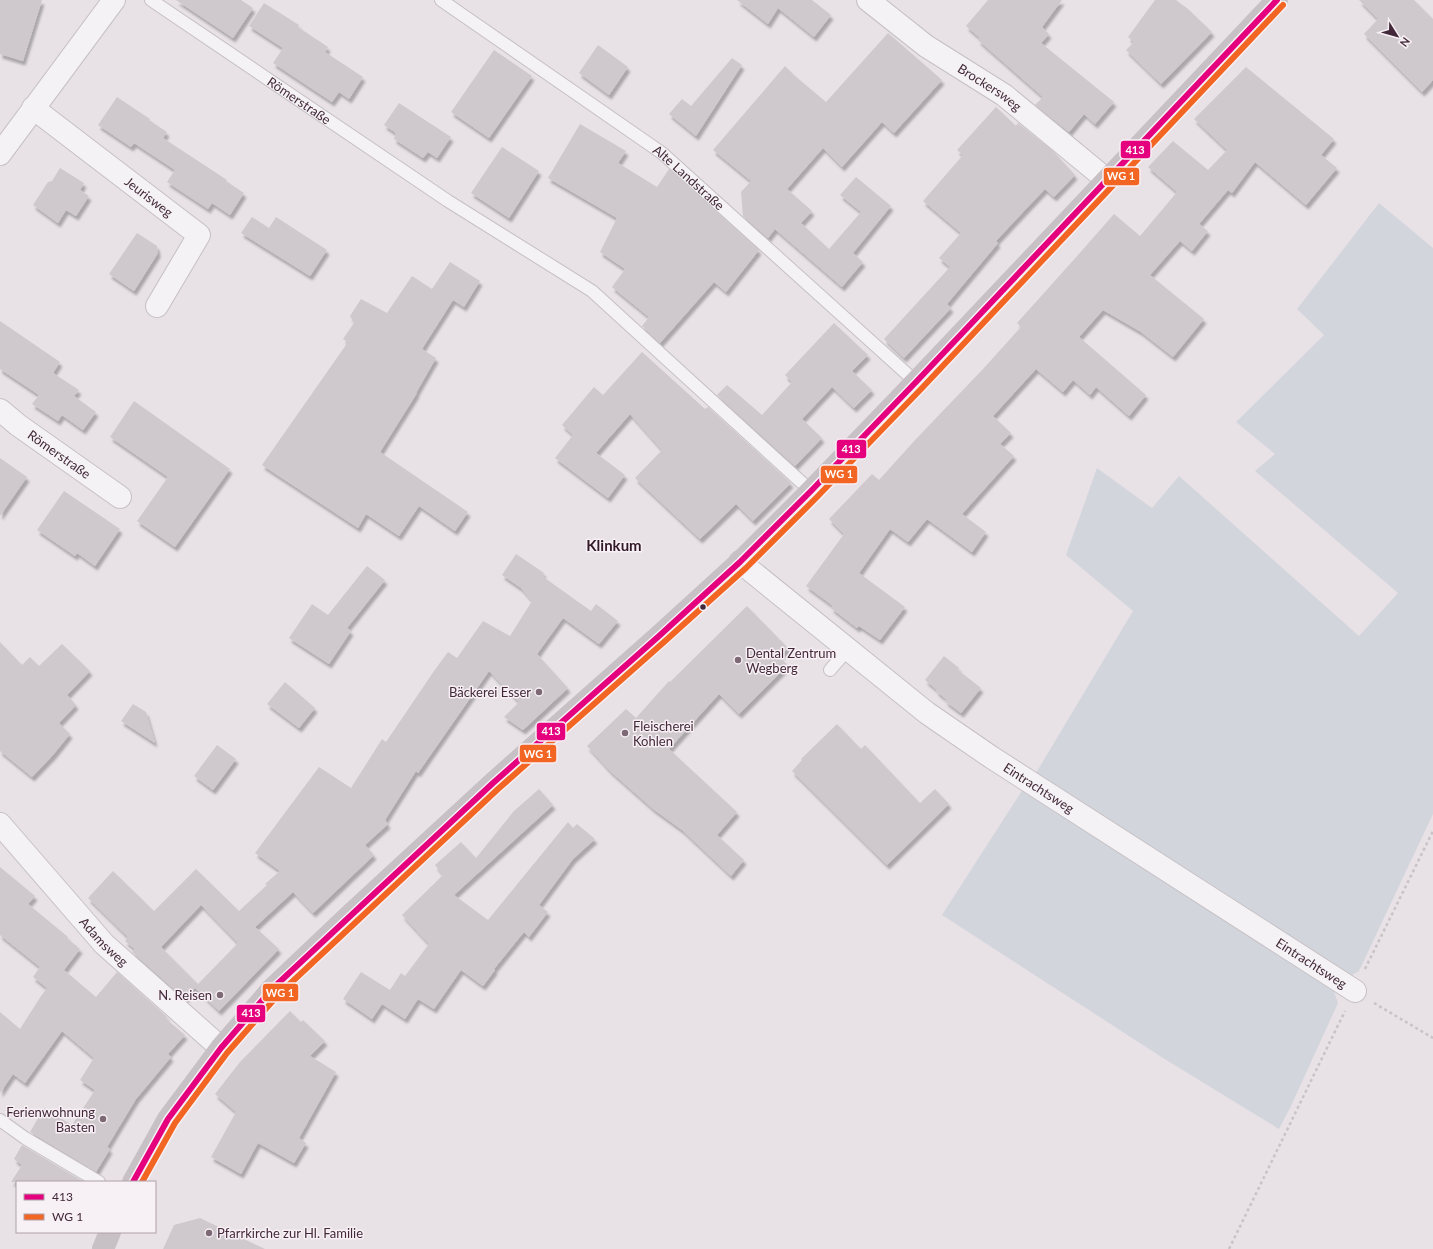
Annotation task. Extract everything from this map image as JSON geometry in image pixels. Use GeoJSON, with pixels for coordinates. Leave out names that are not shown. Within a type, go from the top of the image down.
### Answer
{"type":"FeatureCollection","features":[{"type":"Feature","properties":{"kind":"main road"},"geometry":{"type":"LineString","coordinates":[[134,1181],[168,1119],[221,1048],[272,989],[499,778],[740,562],[916,382],[1277,0]]}},
{"type":"Feature","properties":{"kind":"main road"},"geometry":{"type":"LineString","coordinates":[[103,1249],[110,1233]]}},
{"type":"Feature","properties":{"kind":"street"},"geometry":{"type":"LineString","coordinates":[[0,154],[114,0]]}},
{"type":"Feature","properties":{"kind":"street","name":"Brockersweg"},"geometry":{"type":"LineString","coordinates":[[868,0],[926,46],[1004,95],[1107,180]]}},
{"type":"Feature","properties":{"kind":"street","name":"Jeurisweg"},"geometry":{"type":"LineString","coordinates":[[33,108],[199,235],[157,306]]}},
{"type":"Feature","properties":{"kind":"street","name":"Römerstraße"},"geometry":{"type":"LineString","coordinates":[[0,410],[18,425],[120,497]]}},
{"type":"Feature","properties":{"kind":"street","name":"Eintrachtsweg"},"geometry":{"type":"LineString","coordinates":[[740,562],[927,713],[1355,991]]}},
{"type":"Feature","properties":{"kind":"street","name":"Adamsweg"},"geometry":{"type":"LineString","coordinates":[[0,824],[104,944],[221,1048]]}},
{"type":"Feature","properties":{"kind":"lane","name":"Römerstraße"},"geometry":{"type":"LineString","coordinates":[[151,0],[448,201],[592,291],[811,491]]}},
{"type":"Feature","properties":{"kind":"lane","name":"Alte Landstraße"},"geometry":{"type":"LineString","coordinates":[[441,0],[662,153],[916,382]]}},
{"type":"Feature","properties":{"kind":"lane"},"geometry":{"type":"LineString","coordinates":[[830,670],[848,649]]}},
{"type":"Feature","properties":{"kind":"lane"},"geometry":{"type":"LineString","coordinates":[[0,1120],[25,1138],[97,1181]]}},
{"type":"Feature","properties":{"kind":"path"},"geometry":{"type":"LineString","coordinates":[[1229,1249],[1433,831]]}},
{"type":"Feature","properties":{"kind":"path"},"geometry":{"type":"LineString","coordinates":[[1355,991],[1433,1038]]}},
{"type":"Feature","properties":{"kind":"shaded area"},"geometry":{"type":"Polygon","coordinates":[[[1379,203],[1433,248],[1433,814],[1359,971],[1347,978],[1036,773],[1133,611],[1066,555],[1097,468],[1152,508],[1179,476],[1359,636],[1398,593],[1255,471],[1275,454],[1236,422],[1324,335],[1297,309],[1379,203]]]}},
{"type":"Feature","properties":{"kind":"shaded area"},"geometry":{"type":"Polygon","coordinates":[[[1023,789],[1332,985],[1338,1003],[1279,1129],[1163,1058],[942,915],[1023,789]]]}},
{"type":"Feature","properties":{"kind":"building"},"geometry":{"type":"Polygon","coordinates":[[[0,0],[42,0],[23,61],[0,54],[0,0]]]}},
{"type":"Feature","properties":{"kind":"building"},"geometry":{"type":"Polygon","coordinates":[[[176,0],[241,0],[253,8],[233,38],[176,0]]]}},
{"type":"Feature","properties":{"kind":"building"},"geometry":{"type":"Polygon","coordinates":[[[737,0],[812,0],[831,15],[814,37],[778,8],[768,24],[737,0]]]}},
{"type":"Feature","properties":{"kind":"building"},"geometry":{"type":"Polygon","coordinates":[[[988,0],[1062,0],[1042,27],[1049,34],[1041,43],[1114,102],[1095,124],[1084,114],[1069,132],[1035,105],[1043,97],[978,40],[980,38],[966,26],[988,0]]]}},
{"type":"Feature","properties":{"kind":"building"},"geometry":{"type":"Polygon","coordinates":[[[1155,0],[1176,0],[1188,9],[1212,32],[1161,84],[1126,50],[1134,42],[1128,37],[1155,0]]]}},
{"type":"Feature","properties":{"kind":"building"},"geometry":{"type":"Polygon","coordinates":[[[1359,0],[1414,0],[1433,19],[1433,80],[1422,92],[1364,34],[1378,19],[1359,0]]]}},
{"type":"Feature","properties":{"kind":"building"},"geometry":{"type":"Polygon","coordinates":[[[264,3],[299,25],[298,27],[328,47],[325,52],[363,77],[349,99],[339,92],[332,102],[273,63],[283,48],[249,26],[264,3]]]}},
{"type":"Feature","properties":{"kind":"building"},"geometry":{"type":"Polygon","coordinates":[[[888,33],[942,80],[894,133],[882,122],[842,167],[823,148],[787,189],[812,211],[801,223],[829,249],[861,212],[840,195],[856,177],[891,206],[853,253],[863,262],[842,287],[775,229],[768,238],[743,216],[741,192],[751,181],[713,150],[785,66],[826,102],[888,33]]]}},
{"type":"Feature","properties":{"kind":"building"},"geometry":{"type":"Polygon","coordinates":[[[598,45],[628,67],[609,95],[579,73],[598,45]]]}},
{"type":"Feature","properties":{"kind":"building"},"geometry":{"type":"Polygon","coordinates":[[[494,50],[532,76],[489,138],[451,112],[494,50]]]}},
{"type":"Feature","properties":{"kind":"building"},"geometry":{"type":"Polygon","coordinates":[[[732,58],[742,65],[696,136],[669,114],[682,99],[691,106],[732,58]]]}},
{"type":"Feature","properties":{"kind":"building"},"geometry":{"type":"Polygon","coordinates":[[[1246,67],[1334,139],[1321,155],[1337,168],[1306,205],[1255,162],[1232,193],[1228,190],[1199,224],[1208,231],[1192,251],[1180,241],[1150,275],[1204,319],[1173,357],[1141,332],[1103,310],[1079,337],[1146,395],[1129,416],[1096,387],[1090,395],[1073,380],[1063,392],[1036,369],[993,416],[1011,433],[1000,444],[1014,456],[962,514],[986,532],[972,552],[927,519],[908,542],[890,529],[859,573],[905,607],[880,640],[859,626],[857,628],[831,608],[833,606],[806,586],[844,534],[829,519],[872,474],[879,480],[983,369],[1021,327],[1017,323],[1114,214],[1140,236],[1177,192],[1148,167],[1173,141],[1208,170],[1227,150],[1194,119],[1246,67]]]}},
{"type":"Feature","properties":{"kind":"building"},"geometry":{"type":"Polygon","coordinates":[[[117,97],[167,132],[163,138],[227,180],[226,181],[244,193],[230,215],[212,203],[208,209],[167,182],[175,170],[134,143],[131,147],[98,125],[117,97]]]}},
{"type":"Feature","properties":{"kind":"building"},"geometry":{"type":"Polygon","coordinates":[[[399,103],[451,137],[437,158],[428,152],[423,158],[394,139],[396,133],[384,125],[399,103]]]}},
{"type":"Feature","properties":{"kind":"building"},"geometry":{"type":"Polygon","coordinates":[[[996,107],[1016,126],[1018,123],[1053,151],[1075,175],[1054,197],[1045,189],[996,241],[998,243],[947,304],[951,308],[904,358],[884,339],[950,267],[939,258],[961,233],[923,201],[963,155],[957,150],[996,107]]]}},
{"type":"Feature","properties":{"kind":"building"},"geometry":{"type":"Polygon","coordinates":[[[580,124],[626,151],[618,163],[657,187],[669,169],[759,250],[726,292],[714,282],[660,343],[642,326],[649,317],[612,287],[625,269],[600,252],[617,218],[548,178],[580,124]]]}},
{"type":"Feature","properties":{"kind":"building"},"geometry":{"type":"Polygon","coordinates":[[[502,147],[539,171],[509,218],[471,193],[502,147]]]}},
{"type":"Feature","properties":{"kind":"building"},"geometry":{"type":"Polygon","coordinates":[[[60,168],[84,183],[80,190],[89,196],[76,216],[66,210],[58,223],[33,205],[48,182],[52,181],[60,168]]]}},
{"type":"Feature","properties":{"kind":"building"},"geometry":{"type":"Polygon","coordinates":[[[252,217],[269,228],[276,217],[327,250],[310,276],[241,233],[252,217]]]}},
{"type":"Feature","properties":{"kind":"building"},"geometry":{"type":"Polygon","coordinates":[[[137,233],[157,246],[158,253],[134,291],[109,274],[137,233]]]}},
{"type":"Feature","properties":{"kind":"building"},"geometry":{"type":"Polygon","coordinates":[[[450,262],[480,281],[464,307],[453,300],[422,349],[436,358],[417,393],[380,452],[468,512],[455,531],[419,506],[399,536],[366,514],[358,528],[262,465],[348,342],[343,339],[354,323],[350,316],[361,299],[387,313],[412,276],[432,289],[450,262]]]}},
{"type":"Feature","properties":{"kind":"building"},"geometry":{"type":"Polygon","coordinates":[[[0,321],[60,362],[53,373],[79,390],[74,396],[96,412],[83,430],[62,415],[58,421],[32,404],[39,395],[0,369],[0,321]]]}},
{"type":"Feature","properties":{"kind":"building"},"geometry":{"type":"Polygon","coordinates":[[[834,323],[868,355],[852,371],[872,390],[854,408],[832,387],[802,419],[822,438],[795,466],[717,395],[727,385],[762,415],[792,382],[785,375],[834,323]]]}},
{"type":"Feature","properties":{"kind":"building"},"geometry":{"type":"Polygon","coordinates":[[[642,352],[705,409],[708,407],[791,483],[753,521],[736,504],[700,539],[635,478],[662,450],[630,414],[596,453],[625,475],[608,498],[555,458],[573,435],[562,425],[594,387],[603,395],[642,352]]]}},
{"type":"Feature","properties":{"kind":"building"},"geometry":{"type":"Polygon","coordinates":[[[134,401],[230,469],[175,547],[137,521],[168,477],[110,437],[134,401]]]}},
{"type":"Feature","properties":{"kind":"building"},"geometry":{"type":"Polygon","coordinates":[[[0,458],[27,477],[0,516],[0,458]]]}},
{"type":"Feature","properties":{"kind":"building"},"geometry":{"type":"Polygon","coordinates":[[[64,491],[120,529],[95,566],[77,553],[75,556],[37,530],[64,491]]]}},
{"type":"Feature","properties":{"kind":"building"},"geometry":{"type":"Polygon","coordinates":[[[516,554],[544,573],[542,576],[591,611],[596,604],[618,621],[599,644],[563,618],[537,654],[568,688],[523,730],[504,717],[519,702],[489,671],[418,773],[416,771],[385,820],[388,824],[365,845],[374,855],[313,913],[293,892],[255,927],[279,949],[219,1011],[195,988],[185,999],[132,952],[135,949],[125,941],[128,937],[88,898],[113,871],[154,911],[196,869],[239,911],[280,871],[255,853],[319,767],[351,788],[382,739],[386,742],[448,652],[457,658],[483,621],[510,636],[532,601],[521,588],[502,575],[516,554]],[[201,905],[161,947],[198,984],[238,943],[201,905]]]}},
{"type":"Feature","properties":{"kind":"building"},"geometry":{"type":"Polygon","coordinates":[[[367,566],[385,580],[347,628],[351,631],[329,664],[289,638],[312,604],[328,615],[367,566]]]}},
{"type":"Feature","properties":{"kind":"building"},"geometry":{"type":"Polygon","coordinates":[[[747,606],[788,648],[779,657],[788,665],[739,714],[719,694],[669,749],[737,812],[717,835],[744,860],[731,876],[682,830],[653,809],[610,771],[587,746],[626,709],[636,718],[669,681],[670,682],[747,606]]]}},
{"type":"Feature","properties":{"kind":"building"},"geometry":{"type":"Polygon","coordinates":[[[0,642],[22,665],[30,657],[39,666],[62,644],[90,671],[67,695],[76,705],[59,723],[70,734],[32,777],[0,751],[0,642]]]}},
{"type":"Feature","properties":{"kind":"building"},"geometry":{"type":"Polygon","coordinates":[[[944,656],[959,668],[958,670],[981,688],[961,713],[945,701],[947,700],[925,680],[944,656]]]}},
{"type":"Feature","properties":{"kind":"building"},"geometry":{"type":"Polygon","coordinates":[[[285,682],[315,708],[299,728],[267,704],[285,682]]]}},
{"type":"Feature","properties":{"kind":"building"},"geometry":{"type":"Polygon","coordinates":[[[133,704],[146,712],[155,743],[121,721],[133,704]]]}},
{"type":"Feature","properties":{"kind":"building"},"geometry":{"type":"Polygon","coordinates":[[[837,724],[861,749],[865,745],[920,803],[935,789],[949,804],[887,865],[792,771],[802,760],[801,759],[837,724]]]}},
{"type":"Feature","properties":{"kind":"building"},"geometry":{"type":"Polygon","coordinates":[[[217,745],[236,759],[213,790],[194,776],[217,745]]]}},
{"type":"Feature","properties":{"kind":"building"},"geometry":{"type":"Polygon","coordinates":[[[539,789],[553,805],[454,895],[488,920],[568,822],[573,828],[577,824],[595,839],[573,859],[539,905],[548,912],[529,937],[524,932],[494,969],[495,970],[483,986],[461,970],[434,1009],[418,999],[405,1019],[382,1004],[372,1019],[343,999],[361,972],[390,990],[401,973],[405,976],[429,944],[402,915],[443,875],[435,865],[461,842],[476,858],[514,811],[539,789]]]}},
{"type":"Feature","properties":{"kind":"building"},"geometry":{"type":"Polygon","coordinates":[[[0,867],[35,896],[28,904],[68,937],[67,938],[80,949],[64,970],[96,997],[117,972],[185,1035],[168,1054],[171,1057],[136,1099],[107,1147],[110,1149],[96,1172],[30,1132],[44,1108],[72,1125],[95,1090],[80,1080],[94,1058],[62,1031],[25,1083],[13,1074],[0,1093],[0,1012],[20,1029],[47,988],[33,977],[40,967],[0,935],[0,867]]]}},
{"type":"Feature","properties":{"kind":"building"},"geometry":{"type":"Polygon","coordinates":[[[290,1011],[301,1022],[303,1020],[325,1041],[310,1056],[336,1072],[299,1138],[306,1143],[294,1163],[258,1143],[241,1174],[211,1157],[236,1112],[215,1094],[240,1062],[290,1011]]]}},
{"type":"Feature","properties":{"kind":"building"},"geometry":{"type":"Polygon","coordinates":[[[22,1145],[82,1181],[11,1182],[22,1165],[14,1159],[22,1145]]]}},
{"type":"Feature","properties":{"kind":"building","name":"Pfarrkirche zur Hl. Familie"},"geometry":{"type":"Polygon","coordinates":[[[200,1218],[265,1249],[163,1249],[174,1225],[200,1218]]]}},
{"type":"Feature","properties":{"kind":"transit line","name":"413"},"geometry":{"type":"LineString","coordinates":[[134,1181],[168,1119],[221,1048],[272,989],[493,783],[740,562],[916,382],[1277,0]]}},
{"type":"Feature","properties":{"kind":"transit line"},"geometry":{"type":"LineString","coordinates":[[143,1181],[175,1123],[227,1053],[278,995],[498,789],[746,568],[922,388],[1283,5]]}},
{"type":"Feature","properties":{"kind":"place","name":"Dental Zentrum Wegberg"},"geometry":{"type":"Point","coordinates":[738,660]}},
{"type":"Feature","properties":{"kind":"place","name":"Bäckerei Esser"},"geometry":{"type":"Point","coordinates":[539,692]}},
{"type":"Feature","properties":{"kind":"place","name":"Fleischerei Kohlen"},"geometry":{"type":"Point","coordinates":[625,733]}},
{"type":"Feature","properties":{"kind":"place","name":"N. Reisen"},"geometry":{"type":"Point","coordinates":[220,995]}},
{"type":"Feature","properties":{"kind":"place","name":"Ferienwohnung Basten"},"geometry":{"type":"Point","coordinates":[103,1119]}},
{"type":"Feature","properties":{"kind":"place","name":"Pfarrkirche zur Hl. Familie"},"geometry":{"type":"Point","coordinates":[209,1233]}},
{"type":"Feature","properties":{"kind":"district","name":"Klinkum"},"geometry":{"type":"Point","coordinates":[614,546]}}]}
